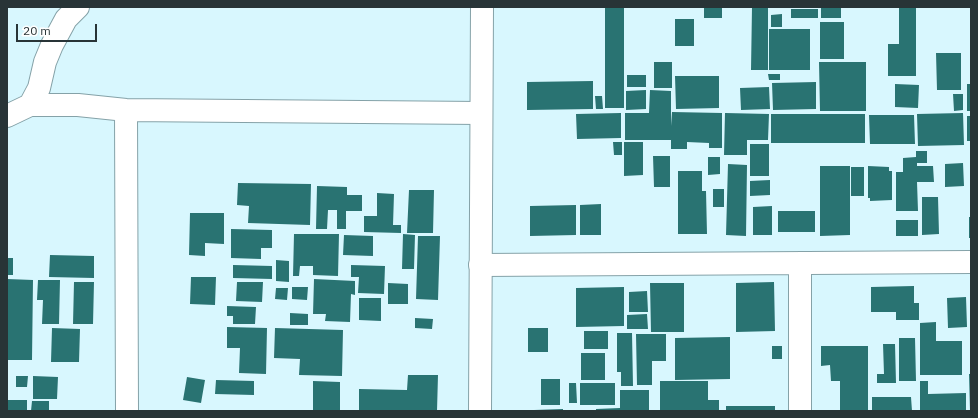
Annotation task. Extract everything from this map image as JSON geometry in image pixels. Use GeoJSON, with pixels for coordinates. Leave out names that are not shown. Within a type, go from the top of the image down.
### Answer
{"type":"FeatureCollection","features":[{"type":"Feature","properties":{"kind":"street"},"geometry":{"type":"LineString","coordinates":[[30,105],[39,88],[45,62],[52,45],[66,19],[78,7]]}},
{"type":"Feature","properties":{"kind":"street"},"geometry":{"type":"LineString","coordinates":[[480,411],[482,7]]}},
{"type":"Feature","properties":{"kind":"street"},"geometry":{"type":"LineString","coordinates":[[7,116],[30,105],[78,104],[126,110],[482,113]]}},
{"type":"Feature","properties":{"kind":"street"},"geometry":{"type":"LineString","coordinates":[[126,110],[127,411]]}},
{"type":"Feature","properties":{"kind":"street"},"geometry":{"type":"LineString","coordinates":[[480,264],[971,262]]}},
{"type":"Feature","properties":{"kind":"street"},"geometry":{"type":"LineString","coordinates":[[800,263],[800,411]]}},
{"type":"Feature","properties":{"kind":"building"},"geometry":{"type":"Polygon","coordinates":[[[605,7],[624,7],[624,108],[605,108],[605,7]]]}},
{"type":"Feature","properties":{"kind":"building"},"geometry":{"type":"Polygon","coordinates":[[[704,7],[722,7],[722,18],[704,18],[704,7]]]}},
{"type":"Feature","properties":{"kind":"building"},"geometry":{"type":"Polygon","coordinates":[[[752,7],[768,7],[768,70],[751,70],[752,7]]]}},
{"type":"Feature","properties":{"kind":"building"},"geometry":{"type":"Polygon","coordinates":[[[821,7],[841,7],[841,18],[821,18],[821,7]]]}},
{"type":"Feature","properties":{"kind":"building"},"geometry":{"type":"Polygon","coordinates":[[[899,7],[916,7],[916,76],[888,76],[888,44],[899,44],[899,7]]]}},
{"type":"Feature","properties":{"kind":"building"},"geometry":{"type":"Polygon","coordinates":[[[791,9],[818,9],[818,18],[791,18],[791,9]]]}},
{"type":"Feature","properties":{"kind":"building"},"geometry":{"type":"Polygon","coordinates":[[[782,14],[782,27],[771,27],[771,15],[782,14]]]}},
{"type":"Feature","properties":{"kind":"building"},"geometry":{"type":"Polygon","coordinates":[[[675,19],[694,19],[694,46],[675,46],[675,19]]]}},
{"type":"Feature","properties":{"kind":"building"},"geometry":{"type":"Polygon","coordinates":[[[820,22],[844,22],[844,59],[820,59],[820,22]]]}},
{"type":"Feature","properties":{"kind":"building"},"geometry":{"type":"Polygon","coordinates":[[[769,29],[810,29],[810,70],[769,70],[769,29]]]}},
{"type":"Feature","properties":{"kind":"building"},"geometry":{"type":"Polygon","coordinates":[[[936,53],[961,53],[961,90],[937,90],[936,53]]]}},
{"type":"Feature","properties":{"kind":"building"},"geometry":{"type":"Polygon","coordinates":[[[654,62],[672,62],[672,88],[654,88],[654,62]]]}},
{"type":"Feature","properties":{"kind":"building"},"geometry":{"type":"Polygon","coordinates":[[[819,62],[866,62],[866,111],[820,111],[819,62]]]}},
{"type":"Feature","properties":{"kind":"building"},"geometry":{"type":"Polygon","coordinates":[[[768,74],[780,74],[780,80],[769,80],[768,74]]]}},
{"type":"Feature","properties":{"kind":"building"},"geometry":{"type":"Polygon","coordinates":[[[627,75],[646,75],[646,87],[627,87],[627,75]]]}},
{"type":"Feature","properties":{"kind":"building"},"geometry":{"type":"Polygon","coordinates":[[[675,76],[719,76],[719,108],[676,109],[675,76]]]}},
{"type":"Feature","properties":{"kind":"building"},"geometry":{"type":"Polygon","coordinates":[[[593,81],[593,109],[527,110],[527,82],[593,81]]]}},
{"type":"Feature","properties":{"kind":"building"},"geometry":{"type":"Polygon","coordinates":[[[816,82],[816,109],[773,110],[772,83],[816,82]]]}},
{"type":"Feature","properties":{"kind":"building"},"geometry":{"type":"Polygon","coordinates":[[[895,84],[919,85],[918,108],[895,107],[895,84]]]}},
{"type":"Feature","properties":{"kind":"building"},"geometry":{"type":"Polygon","coordinates":[[[967,84],[971,84],[971,111],[967,111],[967,84]]]}},
{"type":"Feature","properties":{"kind":"building"},"geometry":{"type":"Polygon","coordinates":[[[769,87],[770,109],[741,110],[740,88],[769,87]]]}},
{"type":"Feature","properties":{"kind":"building"},"geometry":{"type":"Polygon","coordinates":[[[646,90],[646,109],[626,110],[626,91],[646,90]]]}},
{"type":"Feature","properties":{"kind":"building"},"geometry":{"type":"Polygon","coordinates":[[[650,90],[671,91],[671,126],[672,112],[722,113],[722,148],[709,148],[709,143],[687,142],[687,149],[671,149],[671,140],[625,140],[625,113],[649,113],[650,90]]]}},
{"type":"Feature","properties":{"kind":"building"},"geometry":{"type":"Polygon","coordinates":[[[953,94],[963,94],[963,110],[954,111],[953,94]]]}},
{"type":"Feature","properties":{"kind":"building"},"geometry":{"type":"Polygon","coordinates":[[[595,96],[602,96],[603,109],[596,109],[595,96]]]}},
{"type":"Feature","properties":{"kind":"building"},"geometry":{"type":"Polygon","coordinates":[[[621,113],[621,138],[577,139],[576,114],[621,113]]]}},
{"type":"Feature","properties":{"kind":"building"},"geometry":{"type":"Polygon","coordinates":[[[725,113],[769,114],[768,140],[747,140],[747,155],[724,155],[725,113]]]}},
{"type":"Feature","properties":{"kind":"building"},"geometry":{"type":"Polygon","coordinates":[[[963,113],[964,145],[918,146],[917,114],[963,113]]]}},
{"type":"Feature","properties":{"kind":"building"},"geometry":{"type":"Polygon","coordinates":[[[771,114],[865,114],[865,143],[771,143],[771,114]]]}},
{"type":"Feature","properties":{"kind":"building"},"geometry":{"type":"Polygon","coordinates":[[[869,115],[914,115],[915,144],[870,144],[869,115]]]}},
{"type":"Feature","properties":{"kind":"building"},"geometry":{"type":"Polygon","coordinates":[[[967,116],[971,116],[971,141],[967,141],[967,116]]]}},
{"type":"Feature","properties":{"kind":"building"},"geometry":{"type":"Polygon","coordinates":[[[613,142],[622,142],[622,155],[614,155],[613,142]]]}},
{"type":"Feature","properties":{"kind":"building"},"geometry":{"type":"Polygon","coordinates":[[[624,142],[643,142],[643,175],[624,176],[624,142]]]}},
{"type":"Feature","properties":{"kind":"building"},"geometry":{"type":"Polygon","coordinates":[[[750,144],[769,144],[769,176],[750,176],[750,144]]]}},
{"type":"Feature","properties":{"kind":"building"},"geometry":{"type":"Polygon","coordinates":[[[916,151],[927,151],[927,163],[917,163],[917,166],[933,166],[934,182],[917,182],[918,211],[896,211],[896,172],[903,172],[903,158],[916,157],[916,151]]]}},
{"type":"Feature","properties":{"kind":"building"},"geometry":{"type":"Polygon","coordinates":[[[653,156],[670,156],[670,187],[654,187],[653,156]]]}},
{"type":"Feature","properties":{"kind":"building"},"geometry":{"type":"Polygon","coordinates":[[[708,157],[720,157],[720,174],[708,175],[708,157]]]}},
{"type":"Feature","properties":{"kind":"building"},"geometry":{"type":"Polygon","coordinates":[[[963,163],[964,186],[945,187],[945,164],[963,163]]]}},
{"type":"Feature","properties":{"kind":"building"},"geometry":{"type":"Polygon","coordinates":[[[728,164],[747,165],[746,236],[726,235],[728,164]]]}},
{"type":"Feature","properties":{"kind":"building"},"geometry":{"type":"Polygon","coordinates":[[[820,166],[850,166],[850,235],[820,236],[820,166]]]}},
{"type":"Feature","properties":{"kind":"building"},"geometry":{"type":"Polygon","coordinates":[[[868,166],[889,167],[889,171],[892,171],[892,200],[870,201],[870,198],[868,198],[868,166]]]}},
{"type":"Feature","properties":{"kind":"building"},"geometry":{"type":"Polygon","coordinates":[[[851,167],[864,167],[864,196],[851,196],[851,167]]]}},
{"type":"Feature","properties":{"kind":"building"},"geometry":{"type":"Polygon","coordinates":[[[678,171],[702,171],[702,191],[706,191],[707,234],[678,234],[678,171]]]}},
{"type":"Feature","properties":{"kind":"building"},"geometry":{"type":"Polygon","coordinates":[[[770,180],[770,195],[750,196],[750,181],[770,180]]]}},
{"type":"Feature","properties":{"kind":"building"},"geometry":{"type":"Polygon","coordinates":[[[238,183],[311,184],[310,225],[248,223],[249,206],[237,205],[238,183]]]}},
{"type":"Feature","properties":{"kind":"building"},"geometry":{"type":"Polygon","coordinates":[[[317,186],[347,187],[347,195],[362,195],[362,211],[346,211],[346,229],[337,229],[337,210],[328,210],[327,229],[316,229],[317,186]]]}},
{"type":"Feature","properties":{"kind":"building"},"geometry":{"type":"Polygon","coordinates":[[[713,189],[724,189],[724,207],[713,207],[713,189]]]}},
{"type":"Feature","properties":{"kind":"building"},"geometry":{"type":"Polygon","coordinates":[[[409,190],[434,190],[433,233],[407,233],[409,190]]]}},
{"type":"Feature","properties":{"kind":"building"},"geometry":{"type":"Polygon","coordinates":[[[377,193],[394,194],[393,225],[401,225],[401,233],[364,232],[364,216],[377,216],[377,193]]]}},
{"type":"Feature","properties":{"kind":"building"},"geometry":{"type":"Polygon","coordinates":[[[922,197],[938,197],[939,234],[922,235],[922,197]]]}},
{"type":"Feature","properties":{"kind":"building"},"geometry":{"type":"Polygon","coordinates":[[[601,204],[601,235],[580,235],[580,205],[601,204]]]}},
{"type":"Feature","properties":{"kind":"building"},"geometry":{"type":"Polygon","coordinates":[[[576,205],[576,235],[530,236],[530,206],[576,205]]]}},
{"type":"Feature","properties":{"kind":"building"},"geometry":{"type":"Polygon","coordinates":[[[772,206],[772,235],[753,235],[753,207],[772,206]]]}},
{"type":"Feature","properties":{"kind":"building"},"geometry":{"type":"Polygon","coordinates":[[[778,211],[815,211],[815,232],[778,232],[778,211]]]}},
{"type":"Feature","properties":{"kind":"building"},"geometry":{"type":"Polygon","coordinates":[[[190,213],[224,213],[224,244],[205,243],[205,256],[189,255],[190,213]]]}},
{"type":"Feature","properties":{"kind":"building"},"geometry":{"type":"Polygon","coordinates":[[[969,217],[971,217],[971,238],[969,238],[969,217]]]}},
{"type":"Feature","properties":{"kind":"building"},"geometry":{"type":"Polygon","coordinates":[[[896,220],[918,220],[918,236],[896,236],[896,220]]]}},
{"type":"Feature","properties":{"kind":"building"},"geometry":{"type":"Polygon","coordinates":[[[231,229],[272,230],[272,248],[261,248],[261,259],[231,258],[231,229]]]}},
{"type":"Feature","properties":{"kind":"building"},"geometry":{"type":"Polygon","coordinates":[[[294,234],[339,234],[338,276],[313,275],[313,266],[300,266],[299,276],[293,276],[294,234]]]}},
{"type":"Feature","properties":{"kind":"building"},"geometry":{"type":"Polygon","coordinates":[[[403,234],[415,235],[414,269],[402,269],[403,234]]]}},
{"type":"Feature","properties":{"kind":"building"},"geometry":{"type":"Polygon","coordinates":[[[344,235],[373,236],[373,256],[343,255],[344,235]]]}},
{"type":"Feature","properties":{"kind":"building"},"geometry":{"type":"Polygon","coordinates":[[[418,236],[440,236],[438,300],[416,299],[418,236]]]}},
{"type":"Feature","properties":{"kind":"building"},"geometry":{"type":"Polygon","coordinates":[[[50,255],[94,256],[94,278],[49,277],[50,255]]]}},
{"type":"Feature","properties":{"kind":"building"},"geometry":{"type":"Polygon","coordinates":[[[7,258],[13,258],[13,275],[7,275],[7,258]]]}},
{"type":"Feature","properties":{"kind":"building"},"geometry":{"type":"Polygon","coordinates":[[[276,260],[289,261],[289,282],[276,281],[276,260]]]}},
{"type":"Feature","properties":{"kind":"building"},"geometry":{"type":"Polygon","coordinates":[[[233,265],[272,266],[272,279],[233,278],[233,265]]]}},
{"type":"Feature","properties":{"kind":"building"},"geometry":{"type":"Polygon","coordinates":[[[351,265],[385,266],[384,294],[358,293],[359,277],[351,277],[351,265]]]}},
{"type":"Feature","properties":{"kind":"building"},"geometry":{"type":"Polygon","coordinates":[[[191,277],[216,277],[215,305],[190,304],[191,277]]]}},
{"type":"Feature","properties":{"kind":"building"},"geometry":{"type":"Polygon","coordinates":[[[7,279],[33,280],[32,360],[7,360],[7,279]]]}},
{"type":"Feature","properties":{"kind":"building"},"geometry":{"type":"Polygon","coordinates":[[[314,279],[355,281],[355,295],[351,294],[350,322],[325,321],[326,314],[313,314],[314,279]]]}},
{"type":"Feature","properties":{"kind":"building"},"geometry":{"type":"Polygon","coordinates":[[[38,280],[60,280],[59,324],[42,324],[43,300],[37,300],[38,280]]]}},
{"type":"Feature","properties":{"kind":"building"},"geometry":{"type":"Polygon","coordinates":[[[74,282],[94,282],[93,324],[73,324],[74,282]]]}},
{"type":"Feature","properties":{"kind":"building"},"geometry":{"type":"Polygon","coordinates":[[[237,282],[263,282],[262,302],[236,301],[237,282]]]}},
{"type":"Feature","properties":{"kind":"building"},"geometry":{"type":"Polygon","coordinates":[[[774,282],[775,331],[736,332],[736,283],[774,282]]]}},
{"type":"Feature","properties":{"kind":"building"},"geometry":{"type":"Polygon","coordinates":[[[388,283],[408,284],[408,304],[388,304],[388,283]]]}},
{"type":"Feature","properties":{"kind":"building"},"geometry":{"type":"Polygon","coordinates":[[[650,283],[684,283],[684,332],[651,332],[650,283]]]}},
{"type":"Feature","properties":{"kind":"building"},"geometry":{"type":"Polygon","coordinates":[[[914,286],[914,303],[919,303],[919,320],[896,320],[896,312],[871,312],[871,287],[914,286]]]}},
{"type":"Feature","properties":{"kind":"building"},"geometry":{"type":"Polygon","coordinates":[[[292,287],[308,287],[307,300],[292,299],[292,287]]]}},
{"type":"Feature","properties":{"kind":"building"},"geometry":{"type":"Polygon","coordinates":[[[624,287],[624,326],[576,327],[576,288],[624,287]]]}},
{"type":"Feature","properties":{"kind":"building"},"geometry":{"type":"Polygon","coordinates":[[[276,288],[288,288],[287,300],[275,299],[276,288]]]}},
{"type":"Feature","properties":{"kind":"building"},"geometry":{"type":"Polygon","coordinates":[[[647,291],[648,312],[629,312],[629,292],[647,291]]]}},
{"type":"Feature","properties":{"kind":"building"},"geometry":{"type":"Polygon","coordinates":[[[966,297],[967,327],[948,328],[947,298],[966,297]]]}},
{"type":"Feature","properties":{"kind":"building"},"geometry":{"type":"Polygon","coordinates":[[[359,298],[381,298],[381,321],[359,320],[359,298]]]}},
{"type":"Feature","properties":{"kind":"building"},"geometry":{"type":"Polygon","coordinates":[[[227,306],[256,307],[255,324],[233,324],[233,316],[227,316],[227,306]]]}},
{"type":"Feature","properties":{"kind":"building"},"geometry":{"type":"Polygon","coordinates":[[[290,313],[308,314],[308,325],[290,325],[290,313]]]}},
{"type":"Feature","properties":{"kind":"building"},"geometry":{"type":"Polygon","coordinates":[[[647,314],[648,329],[627,329],[627,315],[647,314]]]}},
{"type":"Feature","properties":{"kind":"building"},"geometry":{"type":"Polygon","coordinates":[[[415,318],[433,319],[432,329],[415,328],[415,318]]]}},
{"type":"Feature","properties":{"kind":"building"},"geometry":{"type":"Polygon","coordinates":[[[936,322],[936,341],[962,341],[962,375],[920,375],[920,323],[936,322]]]}},
{"type":"Feature","properties":{"kind":"building"},"geometry":{"type":"Polygon","coordinates":[[[227,327],[267,328],[266,374],[239,373],[240,348],[227,348],[227,327]]]}},
{"type":"Feature","properties":{"kind":"building"},"geometry":{"type":"Polygon","coordinates":[[[52,328],[80,329],[79,362],[51,362],[52,328]]]}},
{"type":"Feature","properties":{"kind":"building"},"geometry":{"type":"Polygon","coordinates":[[[275,328],[343,330],[342,376],[299,375],[300,359],[274,358],[275,328]]]}},
{"type":"Feature","properties":{"kind":"building"},"geometry":{"type":"Polygon","coordinates":[[[528,328],[548,328],[548,352],[528,352],[528,328]]]}},
{"type":"Feature","properties":{"kind":"building"},"geometry":{"type":"Polygon","coordinates":[[[584,331],[608,331],[608,349],[584,349],[584,331]]]}},
{"type":"Feature","properties":{"kind":"building"},"geometry":{"type":"Polygon","coordinates":[[[617,333],[632,333],[633,386],[621,386],[621,372],[617,372],[617,333]]]}},
{"type":"Feature","properties":{"kind":"building"},"geometry":{"type":"Polygon","coordinates":[[[636,334],[666,334],[666,361],[652,361],[652,385],[637,385],[636,334]]]}},
{"type":"Feature","properties":{"kind":"building"},"geometry":{"type":"Polygon","coordinates":[[[730,337],[730,379],[675,380],[675,338],[730,337]]]}},
{"type":"Feature","properties":{"kind":"building"},"geometry":{"type":"Polygon","coordinates":[[[899,338],[915,338],[916,381],[899,381],[899,338]]]}},
{"type":"Feature","properties":{"kind":"building"},"geometry":{"type":"Polygon","coordinates":[[[883,344],[895,344],[896,383],[877,383],[877,374],[884,374],[883,344]]]}},
{"type":"Feature","properties":{"kind":"building"},"geometry":{"type":"Polygon","coordinates":[[[772,346],[782,346],[782,359],[772,359],[772,346]]]}},
{"type":"Feature","properties":{"kind":"building"},"geometry":{"type":"Polygon","coordinates":[[[821,346],[868,346],[868,411],[840,411],[840,381],[831,381],[830,365],[821,366],[821,346]]]}},
{"type":"Feature","properties":{"kind":"building"},"geometry":{"type":"Polygon","coordinates":[[[581,353],[605,353],[605,380],[581,380],[581,353]]]}},
{"type":"Feature","properties":{"kind":"building"},"geometry":{"type":"Polygon","coordinates":[[[969,374],[971,374],[971,411],[970,411],[969,374]]]}},
{"type":"Feature","properties":{"kind":"building"},"geometry":{"type":"Polygon","coordinates":[[[408,375],[438,375],[437,411],[359,411],[359,389],[407,390],[408,375]]]}},
{"type":"Feature","properties":{"kind":"building"},"geometry":{"type":"Polygon","coordinates":[[[16,376],[28,376],[27,387],[16,387],[16,376]]]}},
{"type":"Feature","properties":{"kind":"building"},"geometry":{"type":"Polygon","coordinates":[[[33,376],[58,377],[57,399],[33,399],[33,376]]]}},
{"type":"Feature","properties":{"kind":"building"},"geometry":{"type":"Polygon","coordinates":[[[187,377],[205,380],[201,403],[183,400],[187,377]]]}},
{"type":"Feature","properties":{"kind":"building"},"geometry":{"type":"Polygon","coordinates":[[[541,379],[560,379],[560,405],[541,405],[541,379]]]}},
{"type":"Feature","properties":{"kind":"building"},"geometry":{"type":"Polygon","coordinates":[[[216,380],[254,381],[254,395],[215,394],[216,380]]]}},
{"type":"Feature","properties":{"kind":"building"},"geometry":{"type":"Polygon","coordinates":[[[313,381],[340,382],[340,411],[313,411],[313,381]]]}},
{"type":"Feature","properties":{"kind":"building"},"geometry":{"type":"Polygon","coordinates":[[[660,381],[708,381],[708,400],[719,400],[719,411],[660,411],[660,381]]]}},
{"type":"Feature","properties":{"kind":"building"},"geometry":{"type":"Polygon","coordinates":[[[920,381],[928,381],[928,394],[966,393],[966,411],[920,411],[920,381]]]}},
{"type":"Feature","properties":{"kind":"building"},"geometry":{"type":"Polygon","coordinates":[[[569,383],[576,383],[577,403],[569,403],[569,383]]]}},
{"type":"Feature","properties":{"kind":"building"},"geometry":{"type":"Polygon","coordinates":[[[580,383],[615,383],[615,405],[580,405],[580,383]]]}},
{"type":"Feature","properties":{"kind":"building"},"geometry":{"type":"Polygon","coordinates":[[[620,390],[649,390],[649,411],[596,411],[596,409],[620,408],[620,390]]]}},
{"type":"Feature","properties":{"kind":"building"},"geometry":{"type":"Polygon","coordinates":[[[872,397],[911,397],[912,411],[872,411],[872,397]]]}},
{"type":"Feature","properties":{"kind":"building"},"geometry":{"type":"Polygon","coordinates":[[[7,400],[27,400],[27,411],[7,411],[7,400]]]}},
{"type":"Feature","properties":{"kind":"building"},"geometry":{"type":"Polygon","coordinates":[[[32,401],[49,401],[49,411],[31,411],[32,401]]]}},
{"type":"Feature","properties":{"kind":"building"},"geometry":{"type":"Polygon","coordinates":[[[726,406],[775,406],[775,411],[726,411],[726,406]]]}},
{"type":"Feature","properties":{"kind":"building"},"geometry":{"type":"Polygon","coordinates":[[[563,409],[563,411],[534,411],[534,410],[563,409]]]}}]}
